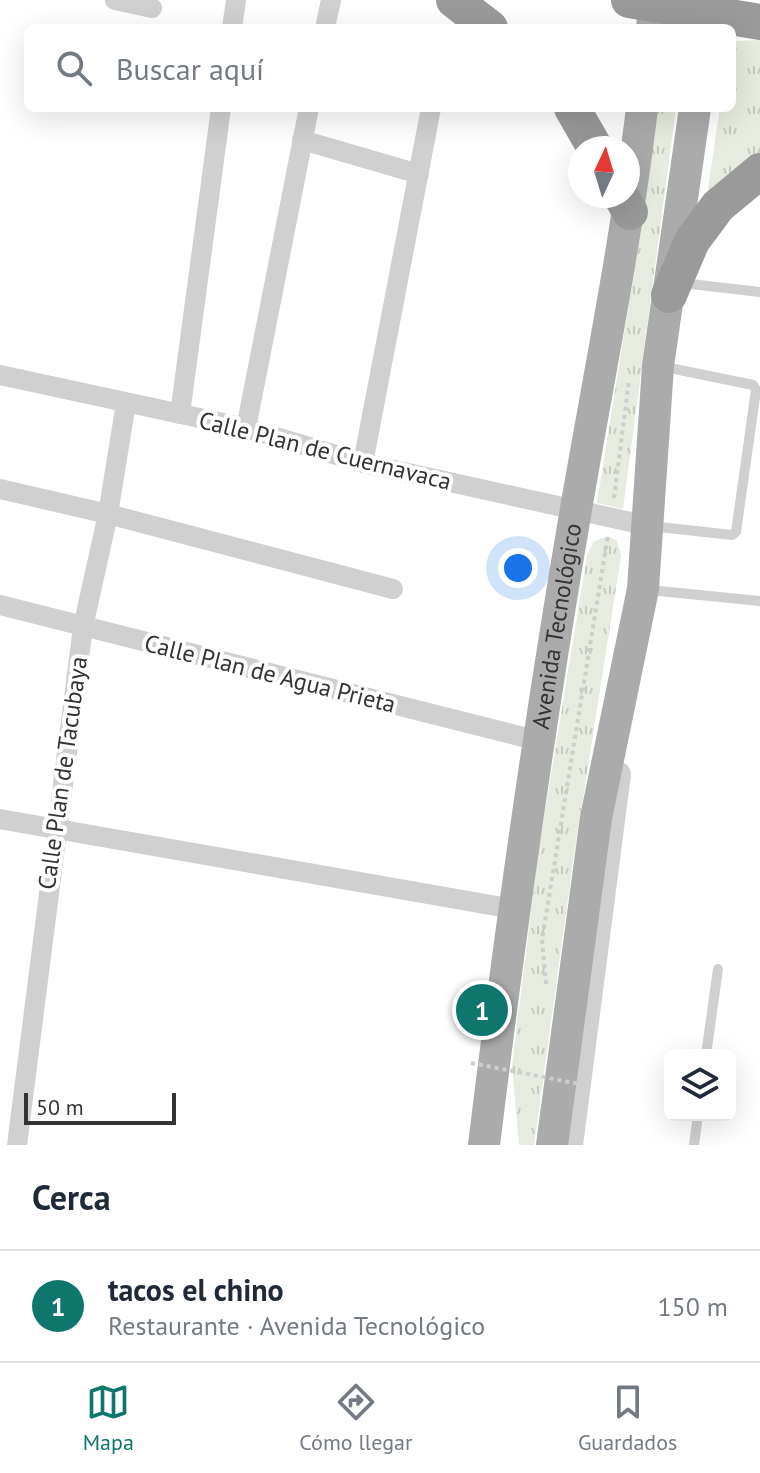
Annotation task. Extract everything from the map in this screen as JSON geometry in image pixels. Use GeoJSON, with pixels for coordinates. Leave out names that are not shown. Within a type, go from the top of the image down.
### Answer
{"type":"FeatureCollection","features":[{"type":"Feature","properties":{"kind":"highway"},"geometry":{"type":"LineString","coordinates":[[454,0],[485,24]]}},
{"type":"Feature","properties":{"kind":"highway"},"geometry":{"type":"LineString","coordinates":[[647,8],[760,22]]}},
{"type":"Feature","properties":{"kind":"highway"},"geometry":{"type":"LineString","coordinates":[[574,112],[588,136]]}},
{"type":"Feature","properties":{"kind":"highway"},"geometry":{"type":"LineString","coordinates":[[673,289],[692,241],[718,206],[760,171]]}},
{"type":"Feature","properties":{"kind":"main road","name":"Avenida Tecnológico"},"geometry":{"type":"LineString","coordinates":[[637,136],[641,112]]}},
{"type":"Feature","properties":{"kind":"main road"},"geometry":{"type":"LineString","coordinates":[[552,1145],[596,818],[643,589],[649,526],[644,371],[673,289],[695,112]]}},
{"type":"Feature","properties":{"kind":"main road","name":"Avenida Tecnológico"},"geometry":{"type":"LineString","coordinates":[[484,1145],[539,741],[625,208]]}},
{"type":"Feature","properties":{"kind":"main road"},"geometry":{"type":"LineString","coordinates":[[498,1145],[544,765],[539,741]]}},
{"type":"Feature","properties":{"kind":"street"},"geometry":{"type":"LineString","coordinates":[[115,0],[152,8]]}},
{"type":"Feature","properties":{"kind":"street"},"geometry":{"type":"LineString","coordinates":[[233,24],[236,0]]}},
{"type":"Feature","properties":{"kind":"street"},"geometry":{"type":"LineString","coordinates":[[326,24],[331,0]]}},
{"type":"Feature","properties":{"kind":"street"},"geometry":{"type":"LineString","coordinates":[[180,414],[220,112]]}},
{"type":"Feature","properties":{"kind":"street"},"geometry":{"type":"LineString","coordinates":[[246,428],[308,112]]}},
{"type":"Feature","properties":{"kind":"street"},"geometry":{"type":"LineString","coordinates":[[363,463],[430,112]]}},
{"type":"Feature","properties":{"kind":"street"},"geometry":{"type":"LineString","coordinates":[[302,140],[419,174]]}},
{"type":"Feature","properties":{"kind":"street","name":"Calle Plan de Cuernavaca"},"geometry":{"type":"LineString","coordinates":[[0,375],[246,428],[363,463],[649,526]]}},
{"type":"Feature","properties":{"kind":"street","name":"Calle Plan de Tacubaya"},"geometry":{"type":"LineString","coordinates":[[17,1145],[55,827],[83,627],[108,514],[126,403]]}},
{"type":"Feature","properties":{"kind":"street"},"geometry":{"type":"LineString","coordinates":[[0,489],[108,514],[393,589]]}},
{"type":"Feature","properties":{"kind":"street"},"geometry":{"type":"LineString","coordinates":[[571,1145],[643,589]]}},
{"type":"Feature","properties":{"kind":"street","name":"Calle Plan de Agua Prieta"},"geometry":{"type":"LineString","coordinates":[[0,605],[539,741]]}},
{"type":"Feature","properties":{"kind":"street"},"geometry":{"type":"LineString","coordinates":[[0,819],[514,909]]}},
{"type":"Feature","properties":{"kind":"lane"},"geometry":{"type":"LineString","coordinates":[[673,289],[760,292]]}},
{"type":"Feature","properties":{"kind":"lane"},"geometry":{"type":"LineString","coordinates":[[644,371],[753,385],[756,390],[736,532],[732,535],[649,526]]}},
{"type":"Feature","properties":{"kind":"lane"},"geometry":{"type":"LineString","coordinates":[[643,589],[760,601]]}},
{"type":"Feature","properties":{"kind":"lane"},"geometry":{"type":"LineString","coordinates":[[707,1049],[718,969]]}},
{"type":"Feature","properties":{"kind":"lane"},"geometry":{"type":"LineString","coordinates":[[694,1145],[697,1121]]}},
{"type":"Feature","properties":{"kind":"path","name":"Avenida Tecnológico"},"geometry":{"type":"LineString","coordinates":[[547,991],[542,940],[611,517],[644,371]]}},
{"type":"Feature","properties":{"kind":"path"},"geometry":{"type":"LineString","coordinates":[[471,1063],[585,1085]]}},
{"type":"Feature","properties":{"kind":"path"},"geometry":{"type":"LineString","coordinates":[[535,1078],[537,1064]]}},
{"type":"Feature","properties":{"kind":"green space"},"geometry":{"type":"Polygon","coordinates":[[[760,40],[760,157],[705,208],[719,112],[736,112],[736,41],[760,40]]]}},
{"type":"Feature","properties":{"kind":"green space"},"geometry":{"type":"Polygon","coordinates":[[[657,112],[675,112],[623,509],[597,503],[648,184],[657,112]]]}},
{"type":"Feature","properties":{"kind":"green space"},"geometry":{"type":"Polygon","coordinates":[[[608,536],[617,541],[621,556],[573,862],[534,1145],[519,1145],[512,1066],[538,854],[587,556],[593,542],[608,536]]]}},
{"type":"Feature","properties":{"kind":"place","name":"tacos el chino"},"geometry":{"type":"Point","coordinates":[482,1010]}}]}
